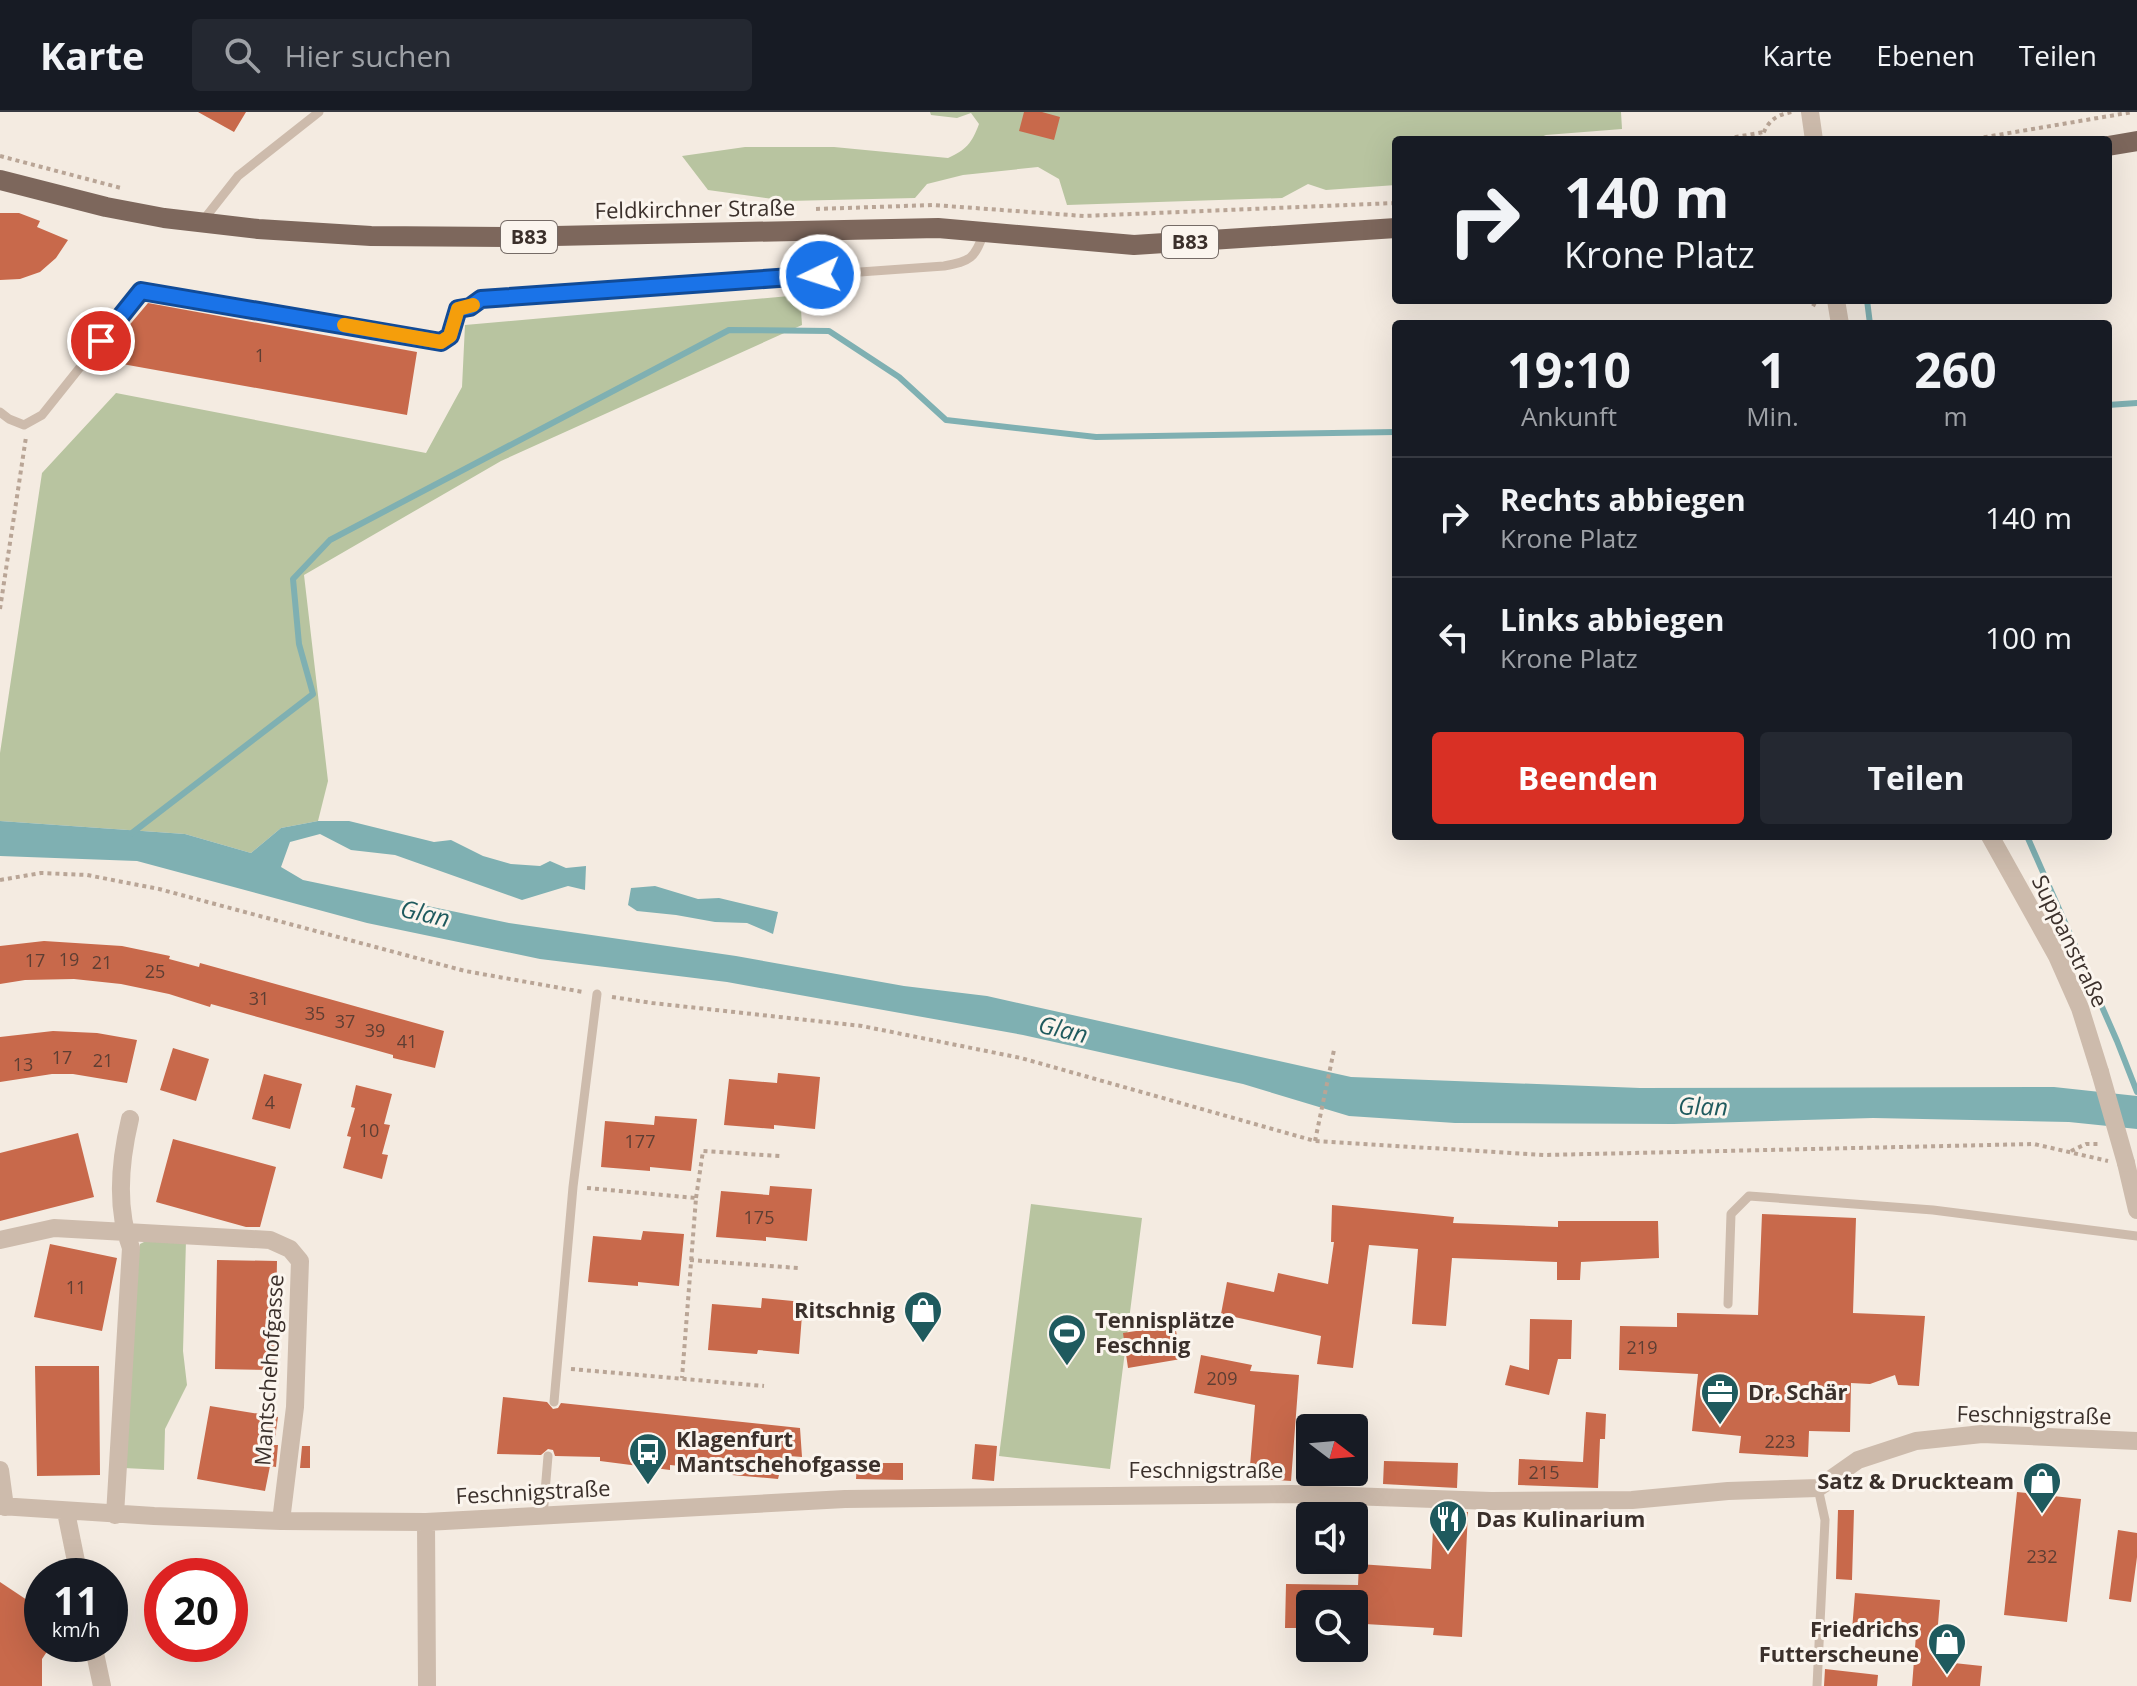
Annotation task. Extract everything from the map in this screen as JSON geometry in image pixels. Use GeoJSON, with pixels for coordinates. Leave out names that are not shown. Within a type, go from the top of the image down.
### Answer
{"type":"FeatureCollection","features":[{"type":"Feature","properties":{"kind":"main road"},"geometry":{"type":"LineString","coordinates":[[2112,145],[2137,141]]}},
{"type":"Feature","properties":{"kind":"main road","name":"Feldkirchner Straße"},"geometry":{"type":"LineString","coordinates":[[0,180],[106,207],[201,223],[386,236],[505,237],[938,228],[1134,245],[1392,228]]}},
{"type":"Feature","properties":{"kind":"street"},"geometry":{"type":"LineString","coordinates":[[1810,112],[1813,136]]}},
{"type":"Feature","properties":{"kind":"street","name":"Suppanstraße"},"geometry":{"type":"LineString","coordinates":[[1992,840],[2057,956],[2080,1008],[2100,1072],[2118,1162],[2137,1210]]}},
{"type":"Feature","properties":{"kind":"street"},"geometry":{"type":"LineString","coordinates":[[115,1515],[131,1248],[124,1230],[120,1166],[130,1119]]}},
{"type":"Feature","properties":{"kind":"street","name":"Mantschehofgasse"},"geometry":{"type":"LineString","coordinates":[[0,1240],[54,1228],[124,1230],[270,1240],[290,1249],[300,1261],[295,1407],[281,1521]]}},
{"type":"Feature","properties":{"kind":"street","name":"Feschnigstraße"},"geometry":{"type":"LineString","coordinates":[[427,1686],[426,1522],[845,1499],[1292,1494],[1491,1501],[1617,1500],[1818,1488],[1858,1460],[1916,1441],[1982,1434],[2137,1441]]}},
{"type":"Feature","properties":{"kind":"street"},"geometry":{"type":"LineString","coordinates":[[0,1470],[3,1506],[115,1515],[426,1522]]}},
{"type":"Feature","properties":{"kind":"street"},"geometry":{"type":"LineString","coordinates":[[66,1512],[75,1558]]}},
{"type":"Feature","properties":{"kind":"street"},"geometry":{"type":"LineString","coordinates":[[97,1662],[102,1686]]}},
{"type":"Feature","properties":{"kind":"lane"},"geometry":{"type":"LineString","coordinates":[[201,223],[238,176],[319,112]]}},
{"type":"Feature","properties":{"kind":"lane"},"geometry":{"type":"LineString","coordinates":[[0,412],[9,419],[28,424],[42,415],[141,291],[441,342],[450,336],[458,309],[470,307],[481,299],[944,266],[968,261],[977,251],[984,233]]}},
{"type":"Feature","properties":{"kind":"lane"},"geometry":{"type":"LineString","coordinates":[[554,1402],[573,1187],[597,994]]}},
{"type":"Feature","properties":{"kind":"lane"},"geometry":{"type":"LineString","coordinates":[[1728,1304],[1731,1214],[1749,1196],[1933,1210],[2137,1236]]}},
{"type":"Feature","properties":{"kind":"lane"},"geometry":{"type":"LineString","coordinates":[[543,1516],[548,1456]]}},
{"type":"Feature","properties":{"kind":"lane"},"geometry":{"type":"LineString","coordinates":[[1817,1686],[1825,1520],[1818,1488]]}},
{"type":"Feature","properties":{"kind":"path"},"geometry":{"type":"LineString","coordinates":[[1762,136],[1771,120],[1792,112]]}},
{"type":"Feature","properties":{"kind":"path"},"geometry":{"type":"LineString","coordinates":[[1992,136],[2133,112]]}},
{"type":"Feature","properties":{"kind":"path"},"geometry":{"type":"LineString","coordinates":[[1742,136],[1764,132]]}},
{"type":"Feature","properties":{"kind":"path"},"geometry":{"type":"LineString","coordinates":[[0,156],[123,188]]}},
{"type":"Feature","properties":{"kind":"path"},"geometry":{"type":"LineString","coordinates":[[813,209],[933,205],[1084,216],[1392,203]]}},
{"type":"Feature","properties":{"kind":"path"},"geometry":{"type":"LineString","coordinates":[[1815,304],[1818,314]]}},
{"type":"Feature","properties":{"kind":"path"},"geometry":{"type":"LineString","coordinates":[[0,609],[28,424]]}},
{"type":"Feature","properties":{"kind":"path"},"geometry":{"type":"LineString","coordinates":[[0,880],[41,873],[87,875],[159,889],[465,971],[652,1003],[862,1026],[1021,1058],[1315,1141],[1544,1155],[2034,1144],[2118,1162]]}},
{"type":"Feature","properties":{"kind":"path"},"geometry":{"type":"LineString","coordinates":[[1315,1141],[1334,1050]]}},
{"type":"Feature","properties":{"kind":"path"},"geometry":{"type":"LineString","coordinates":[[2069,1152],[2086,1144]]}},
{"type":"Feature","properties":{"kind":"path"},"geometry":{"type":"LineString","coordinates":[[682,1378],[690,1260],[703,1151],[780,1156]]}},
{"type":"Feature","properties":{"kind":"path"},"geometry":{"type":"LineString","coordinates":[[573,1187],[696,1198]]}},
{"type":"Feature","properties":{"kind":"path"},"geometry":{"type":"LineString","coordinates":[[690,1260],[798,1268]]}},
{"type":"Feature","properties":{"kind":"path"},"geometry":{"type":"LineString","coordinates":[[557,1368],[764,1386]]}},
{"type":"Feature","properties":{"kind":"green space"},"geometry":{"type":"Polygon","coordinates":[[[930,112],[1621,112],[1622,129],[1543,136],[1392,136],[1392,185],[1326,190],[1308,184],[1282,198],[1067,205],[1059,179],[1038,167],[963,175],[927,184],[915,198],[788,201],[708,190],[682,156],[745,147],[834,147],[948,158],[968,145],[979,124],[971,113],[957,118],[931,115],[930,112]]]}},
{"type":"Feature","properties":{"kind":"green space"},"geometry":{"type":"Polygon","coordinates":[[[800,295],[802,325],[501,461],[304,575],[328,781],[318,821],[281,828],[251,853],[185,834],[0,821],[0,753],[42,473],[116,393],[426,453],[462,387],[465,325],[800,295]]]}},
{"type":"Feature","properties":{"kind":"green space","name":"Tennisplätze Feschnig"},"geometry":{"type":"Polygon","coordinates":[[[1031,1204],[1142,1218],[1110,1469],[999,1456],[1031,1204]]]}},
{"type":"Feature","properties":{"kind":"green space"},"geometry":{"type":"Polygon","coordinates":[[[152,1238],[186,1240],[183,1351],[187,1385],[165,1429],[164,1470],[124,1468],[136,1264],[140,1244],[152,1238]]]}},
{"type":"Feature","properties":{"kind":"water","name":"Glan"},"geometry":{"type":"Polygon","coordinates":[[[0,821],[185,834],[251,853],[281,828],[318,821],[349,821],[434,842],[451,840],[483,856],[511,864],[540,866],[550,861],[566,868],[586,866],[585,890],[568,886],[522,900],[395,855],[351,850],[320,834],[290,842],[281,867],[303,880],[509,923],[736,956],[904,986],[987,996],[1351,1077],[1640,1088],[2054,1087],[2137,1096],[2137,1129],[2069,1122],[1873,1118],[1674,1124],[1455,1123],[1349,1116],[1243,1084],[1023,1035],[727,982],[540,959],[367,923],[137,861],[0,856],[0,821]]]}},
{"type":"Feature","properties":{"kind":"water"},"geometry":{"type":"Polygon","coordinates":[[[655,886],[698,899],[719,898],[778,912],[773,934],[747,923],[715,922],[637,911],[628,905],[631,888],[655,886]]]}},
{"type":"Feature","properties":{"kind":"building"},"geometry":{"type":"Polygon","coordinates":[[[198,112],[246,112],[234,132],[198,112]]]}},
{"type":"Feature","properties":{"kind":"building"},"geometry":{"type":"Polygon","coordinates":[[[1024,112],[1042,112],[1060,117],[1054,140],[1019,131],[1024,112]]]}},
{"type":"Feature","properties":{"kind":"building"},"geometry":{"type":"Polygon","coordinates":[[[0,213],[19,213],[40,221],[37,227],[68,240],[56,258],[40,272],[20,279],[0,280],[0,213]]]}},
{"type":"Feature","properties":{"kind":"building"},"geometry":{"type":"Polygon","coordinates":[[[148,303],[417,352],[407,415],[100,360],[148,303]]]}},
{"type":"Feature","properties":{"kind":"building"},"geometry":{"type":"Polygon","coordinates":[[[44,941],[122,946],[170,956],[169,959],[199,967],[200,963],[444,1031],[435,1068],[211,1004],[210,1007],[121,984],[74,979],[0,984],[0,946],[44,941]]]}},
{"type":"Feature","properties":{"kind":"building"},"geometry":{"type":"Polygon","coordinates":[[[53,1031],[97,1033],[137,1040],[127,1083],[73,1074],[0,1082],[0,1037],[53,1031]]]}},
{"type":"Feature","properties":{"kind":"building"},"geometry":{"type":"Polygon","coordinates":[[[173,1048],[209,1059],[196,1101],[160,1090],[173,1048]]]}},
{"type":"Feature","properties":{"kind":"building"},"geometry":{"type":"Polygon","coordinates":[[[778,1073],[820,1077],[815,1129],[724,1125],[729,1079],[777,1083],[778,1073]]]}},
{"type":"Feature","properties":{"kind":"building"},"geometry":{"type":"Polygon","coordinates":[[[264,1074],[302,1084],[290,1129],[252,1119],[264,1074]]]}},
{"type":"Feature","properties":{"kind":"building"},"geometry":{"type":"Polygon","coordinates":[[[356,1085],[392,1094],[384,1124],[390,1125],[382,1154],[388,1155],[382,1179],[343,1168],[351,1137],[347,1136],[355,1108],[351,1107],[356,1085]]]}},
{"type":"Feature","properties":{"kind":"building"},"geometry":{"type":"Polygon","coordinates":[[[655,1116],[697,1119],[691,1171],[601,1167],[605,1121],[654,1125],[655,1116]]]}},
{"type":"Feature","properties":{"kind":"building"},"geometry":{"type":"Polygon","coordinates":[[[78,1133],[94,1197],[0,1221],[0,1153],[78,1133]]]}},
{"type":"Feature","properties":{"kind":"building"},"geometry":{"type":"Polygon","coordinates":[[[173,1139],[276,1167],[260,1227],[246,1227],[156,1202],[173,1139]]]}},
{"type":"Feature","properties":{"kind":"building"},"geometry":{"type":"Polygon","coordinates":[[[770,1186],[812,1189],[807,1241],[716,1237],[721,1191],[769,1195],[770,1186]]]}},
{"type":"Feature","properties":{"kind":"building"},"geometry":{"type":"Polygon","coordinates":[[[1332,1205],[1454,1217],[1453,1223],[1558,1227],[1558,1221],[1658,1221],[1659,1258],[1581,1262],[1580,1280],[1557,1280],[1557,1262],[1452,1258],[1446,1326],[1412,1324],[1418,1249],[1369,1245],[1353,1368],[1317,1364],[1321,1336],[1221,1314],[1227,1282],[1274,1292],[1278,1273],[1328,1284],[1334,1242],[1331,1242],[1332,1205]]]}},
{"type":"Feature","properties":{"kind":"building"},"geometry":{"type":"Polygon","coordinates":[[[1762,1214],[1856,1218],[1853,1313],[1925,1316],[1919,1386],[1898,1385],[1895,1375],[1870,1384],[1851,1383],[1850,1432],[1809,1431],[1808,1457],[1739,1453],[1741,1436],[1692,1431],[1698,1374],[1619,1370],[1620,1326],[1677,1327],[1677,1313],[1758,1315],[1762,1214]]]}},
{"type":"Feature","properties":{"kind":"building"},"geometry":{"type":"Polygon","coordinates":[[[643,1231],[684,1234],[679,1286],[588,1282],[593,1236],[641,1240],[643,1231]]]}},
{"type":"Feature","properties":{"kind":"building"},"geometry":{"type":"Polygon","coordinates":[[[50,1244],[117,1258],[102,1331],[34,1317],[50,1244]]]}},
{"type":"Feature","properties":{"kind":"building"},"geometry":{"type":"Polygon","coordinates":[[[217,1260],[277,1261],[275,1370],[215,1369],[217,1260]]]}},
{"type":"Feature","properties":{"kind":"building"},"geometry":{"type":"Polygon","coordinates":[[[762,1298],[803,1302],[799,1354],[708,1350],[712,1304],[761,1308],[762,1298]]]}},
{"type":"Feature","properties":{"kind":"building"},"geometry":{"type":"Polygon","coordinates":[[[1530,1319],[1572,1320],[1571,1359],[1558,1359],[1549,1395],[1505,1385],[1510,1365],[1529,1370],[1530,1319]]]}},
{"type":"Feature","properties":{"kind":"building"},"geometry":{"type":"Polygon","coordinates":[[[1175,1325],[1181,1359],[1128,1368],[1123,1333],[1175,1325]]]}},
{"type":"Feature","properties":{"kind":"building"},"geometry":{"type":"Polygon","coordinates":[[[1201,1355],[1252,1365],[1250,1371],[1299,1375],[1291,1481],[1249,1478],[1255,1405],[1194,1393],[1201,1355]]]}},
{"type":"Feature","properties":{"kind":"building"},"geometry":{"type":"Polygon","coordinates":[[[35,1366],[99,1366],[100,1475],[37,1476],[35,1366]]]}},
{"type":"Feature","properties":{"kind":"building"},"geometry":{"type":"Polygon","coordinates":[[[503,1397],[547,1402],[553,1409],[561,1403],[800,1428],[802,1457],[789,1456],[788,1474],[780,1471],[778,1479],[670,1465],[670,1470],[600,1461],[600,1457],[555,1456],[553,1450],[548,1449],[541,1455],[497,1454],[503,1397]]]}},
{"type":"Feature","properties":{"kind":"building"},"geometry":{"type":"Polygon","coordinates":[[[210,1406],[278,1417],[274,1445],[278,1445],[276,1467],[270,1466],[265,1491],[197,1479],[210,1406]]]}},
{"type":"Feature","properties":{"kind":"building"},"geometry":{"type":"Polygon","coordinates":[[[1586,1412],[1606,1414],[1605,1439],[1600,1439],[1598,1488],[1518,1485],[1519,1459],[1583,1462],[1586,1412]]]}},
{"type":"Feature","properties":{"kind":"building"},"geometry":{"type":"Polygon","coordinates":[[[975,1444],[997,1446],[994,1481],[972,1479],[975,1444]]]}},
{"type":"Feature","properties":{"kind":"building"},"geometry":{"type":"Polygon","coordinates":[[[302,1446],[310,1446],[310,1468],[300,1468],[302,1446]]]}},
{"type":"Feature","properties":{"kind":"building"},"geometry":{"type":"Polygon","coordinates":[[[1384,1461],[1458,1463],[1457,1488],[1383,1484],[1384,1461]]]}},
{"type":"Feature","properties":{"kind":"building"},"geometry":{"type":"Polygon","coordinates":[[[857,1463],[903,1463],[903,1480],[856,1479],[857,1463]]]}},
{"type":"Feature","properties":{"kind":"building"},"geometry":{"type":"Polygon","coordinates":[[[2017,1492],[2081,1499],[2067,1622],[2004,1615],[2017,1492]]]}},
{"type":"Feature","properties":{"kind":"building"},"geometry":{"type":"Polygon","coordinates":[[[1838,1510],[1854,1510],[1852,1580],[1836,1579],[1838,1510]]]}},
{"type":"Feature","properties":{"kind":"building"},"geometry":{"type":"Polygon","coordinates":[[[1434,1511],[1468,1512],[1462,1637],[1433,1635],[1434,1628],[1368,1624],[1368,1590],[1296,1590],[1296,1628],[1285,1628],[1286,1584],[1358,1585],[1359,1574],[1368,1574],[1368,1565],[1431,1569],[1434,1511]]]}},
{"type":"Feature","properties":{"kind":"building"},"geometry":{"type":"Polygon","coordinates":[[[2118,1530],[2137,1533],[2131,1602],[2109,1599],[2118,1530]]]}},
{"type":"Feature","properties":{"kind":"building"},"geometry":{"type":"Polygon","coordinates":[[[0,1582],[24,1598],[24,1662],[42,1662],[42,1686],[0,1686],[0,1582]]]}},
{"type":"Feature","properties":{"kind":"building"},"geometry":{"type":"Polygon","coordinates":[[[1855,1593],[1940,1600],[1935,1661],[1982,1666],[1980,1686],[1912,1686],[1916,1635],[1852,1630],[1855,1593]]]}},
{"type":"Feature","properties":{"kind":"building"},"geometry":{"type":"Polygon","coordinates":[[[1825,1669],[1878,1675],[1877,1686],[1824,1686],[1825,1669]]]}},
{"type":"Feature","properties":{"kind":"waterway"},"geometry":{"type":"LineString","coordinates":[[1868,304],[1870,320]]}},
{"type":"Feature","properties":{"kind":"waterway"},"geometry":{"type":"LineString","coordinates":[[132,833],[313,694],[299,644],[293,579],[330,540],[729,330],[829,331],[899,377],[946,420],[1096,437],[1392,432]]}},
{"type":"Feature","properties":{"kind":"waterway"},"geometry":{"type":"LineString","coordinates":[[2112,405],[2137,403]]}},
{"type":"Feature","properties":{"kind":"waterway"},"geometry":{"type":"LineString","coordinates":[[2029,840],[2137,1092]]}},
{"type":"Feature","properties":{"kind":"slow traffic"},"geometry":{"type":"LineString","coordinates":[[344,325],[441,342],[447,341],[450,336],[458,309],[473,305]]}},
{"type":"Feature","properties":{"kind":"place","name":"Ritschnig"},"geometry":{"type":"Point","coordinates":[923,1344]}},
{"type":"Feature","properties":{"kind":"place","name":"Tennisplätze Feschnig"},"geometry":{"type":"Point","coordinates":[1067,1367]}},
{"type":"Feature","properties":{"kind":"place","name":"Dr. Schär"},"geometry":{"type":"Point","coordinates":[1720,1426]}},
{"type":"Feature","properties":{"kind":"place","name":"Klagenfurt Mantschehofgasse"},"geometry":{"type":"Point","coordinates":[648,1486]}},
{"type":"Feature","properties":{"kind":"place","name":"Satz & Druckteam"},"geometry":{"type":"Point","coordinates":[2042,1515]}},
{"type":"Feature","properties":{"kind":"place","name":"Das Kulinarium"},"geometry":{"type":"Point","coordinates":[1448,1553]}},
{"type":"Feature","properties":{"kind":"place","name":"Friedrichs Futterscheune"},"geometry":{"type":"Point","coordinates":[1947,1676]}},
{"type":"Feature","properties":{"kind":"route"},"geometry":{"type":"LineString","coordinates":[[101,341],[141,291],[441,342],[447,341],[450,336],[458,309],[470,307],[481,299],[820,275]]}}]}
